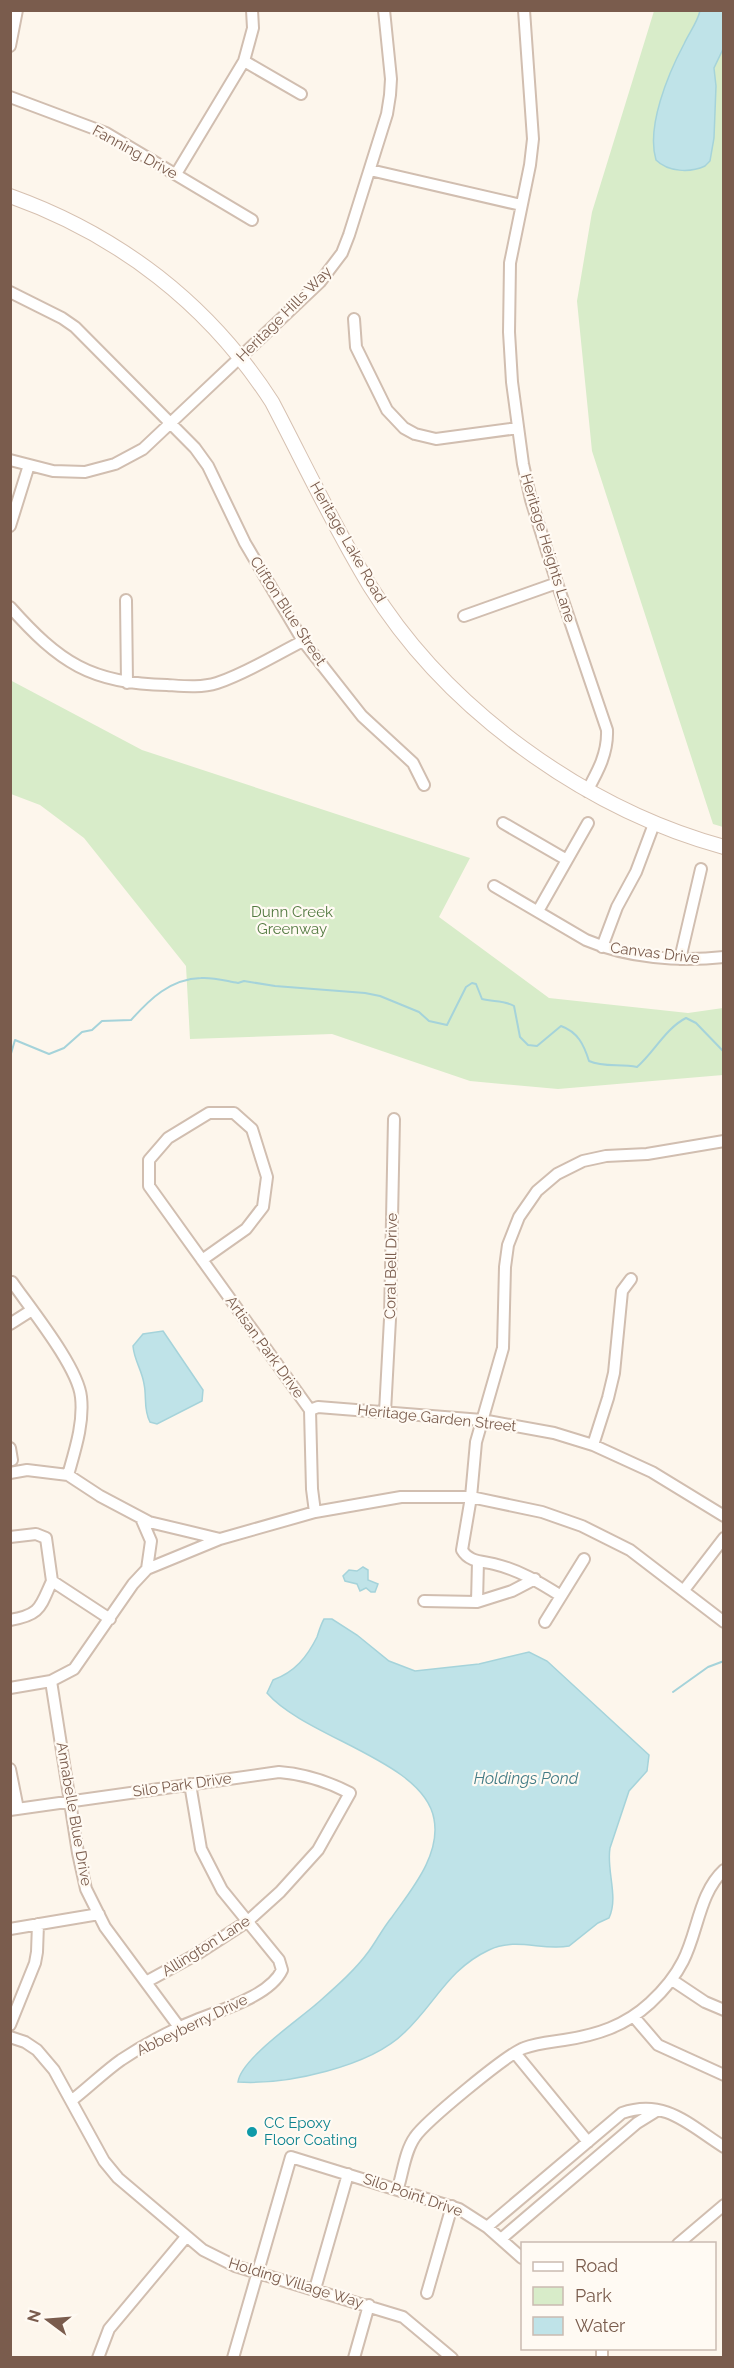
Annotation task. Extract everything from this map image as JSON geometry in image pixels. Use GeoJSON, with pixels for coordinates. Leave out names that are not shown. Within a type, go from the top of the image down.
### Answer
{"type":"FeatureCollection","features":[{"type":"Feature","properties":{"kind":"main road","name":"Heritage Lake Road"},"geometry":{"type":"LineString","coordinates":[[10,196],[78,224],[117,246],[149,268],[193,305],[240,358],[272,402],[371,587],[402,630],[443,679],[515,742],[588,791],[654,824],[723,847]]}},
{"type":"Feature","properties":{"kind":"street"},"geometry":{"type":"LineString","coordinates":[[10,46],[17,10]]}},
{"type":"Feature","properties":{"kind":"street"},"geometry":{"type":"LineString","coordinates":[[176,174],[244,61],[253,28],[252,10]]}},
{"type":"Feature","properties":{"kind":"street","name":"Heritage Hills Way"},"geometry":{"type":"LineString","coordinates":[[10,460],[53,471],[70,472],[100,469],[130,458],[171,424],[333,267],[349,235],[387,114],[391,79],[384,10]]}},
{"type":"Feature","properties":{"kind":"street","name":"Heritage Heights Lane"},"geometry":{"type":"LineString","coordinates":[[524,10],[533,139],[510,263],[512,382],[531,500],[607,730],[608,740],[602,763],[588,791]]}},
{"type":"Feature","properties":{"kind":"street"},"geometry":{"type":"LineString","coordinates":[[244,61],[301,94]]}},
{"type":"Feature","properties":{"kind":"street","name":"Fanning Drive"},"geometry":{"type":"LineString","coordinates":[[10,97],[106,133],[252,220]]}},
{"type":"Feature","properties":{"kind":"street"},"geometry":{"type":"LineString","coordinates":[[370,170],[521,205]]}},
{"type":"Feature","properties":{"kind":"street","name":"Clifton Blue Street"},"geometry":{"type":"LineString","coordinates":[[10,292],[63,318],[75,327],[195,448],[208,466],[245,543],[303,641],[367,722],[413,764],[424,785]]}},
{"type":"Feature","properties":{"kind":"street"},"geometry":{"type":"LineString","coordinates":[[354,319],[356,347],[387,410],[404,428],[415,434],[436,439],[518,428]]}},
{"type":"Feature","properties":{"kind":"street"},"geometry":{"type":"LineString","coordinates":[[10,526],[29,465]]}},
{"type":"Feature","properties":{"kind":"street"},"geometry":{"type":"LineString","coordinates":[[464,615],[557,583]]}},
{"type":"Feature","properties":{"kind":"street"},"geometry":{"type":"LineString","coordinates":[[126,600],[127,683]]}},
{"type":"Feature","properties":{"kind":"street"},"geometry":{"type":"LineString","coordinates":[[10,607],[47,645],[69,662],[102,677],[127,683],[196,686],[216,684],[303,641]]}},
{"type":"Feature","properties":{"kind":"street"},"geometry":{"type":"LineString","coordinates":[[503,823],[567,860]]}},
{"type":"Feature","properties":{"kind":"street"},"geometry":{"type":"LineString","coordinates":[[538,911],[588,824]]}},
{"type":"Feature","properties":{"kind":"street"},"geometry":{"type":"LineString","coordinates":[[602,947],[617,907],[636,872],[654,824]]}},
{"type":"Feature","properties":{"kind":"street"},"geometry":{"type":"LineString","coordinates":[[680,958],[701,869]]}},
{"type":"Feature","properties":{"kind":"street","name":"Canvas Drive"},"geometry":{"type":"LineString","coordinates":[[494,886],[602,947],[680,958],[723,957]]}},
{"type":"Feature","properties":{"kind":"street","name":"Artisan Park Drive"},"geometry":{"type":"LineString","coordinates":[[202,1260],[246,1229],[263,1207],[267,1177],[252,1129],[234,1113],[209,1113],[168,1138],[149,1160],[149,1186],[202,1260],[310,1410],[312,1489],[315,1512]]}},
{"type":"Feature","properties":{"kind":"street","name":"Coral Bell Drive"},"geometry":{"type":"LineString","coordinates":[[385,1412],[390,1330],[394,1119]]}},
{"type":"Feature","properties":{"kind":"street"},"geometry":{"type":"LineString","coordinates":[[561,1596],[513,1568],[478,1562],[466,1557],[462,1550],[471,1497],[476,1442],[502,1348],[508,1245],[519,1217],[537,1191],[556,1174],[583,1161],[606,1156],[647,1154],[723,1141]]}},
{"type":"Feature","properties":{"kind":"street"},"geometry":{"type":"LineString","coordinates":[[593,1445],[614,1373],[622,1291],[631,1279]]}},
{"type":"Feature","properties":{"kind":"street"},"geometry":{"type":"LineString","coordinates":[[12,1282],[70,1368],[81,1396],[79,1434],[68,1475]]}},
{"type":"Feature","properties":{"kind":"street"},"geometry":{"type":"LineString","coordinates":[[10,1324],[32,1310]]}},
{"type":"Feature","properties":{"kind":"street","name":"Heritage Garden Street"},"geometry":{"type":"LineString","coordinates":[[310,1410],[318,1407],[482,1420],[554,1433],[593,1445],[652,1472],[723,1516]]}},
{"type":"Feature","properties":{"kind":"street"},"geometry":{"type":"LineString","coordinates":[[10,1448],[12,1460]]}},
{"type":"Feature","properties":{"kind":"street"},"geometry":{"type":"LineString","coordinates":[[10,1473],[27,1470],[68,1475],[149,1522],[220,1539]]}},
{"type":"Feature","properties":{"kind":"street"},"geometry":{"type":"LineString","coordinates":[[10,1688],[51,1681],[74,1669],[133,1584],[147,1569],[220,1539],[315,1512],[401,1497],[471,1497],[542,1512],[582,1526],[630,1550],[723,1622]]}},
{"type":"Feature","properties":{"kind":"street"},"geometry":{"type":"LineString","coordinates":[[141,1518],[151,1541],[147,1569]]}},
{"type":"Feature","properties":{"kind":"street"},"geometry":{"type":"LineString","coordinates":[[10,1537],[36,1534],[46,1538],[52,1581],[36,1613],[10,1620]]}},
{"type":"Feature","properties":{"kind":"street"},"geometry":{"type":"LineString","coordinates":[[684,1590],[723,1538]]}},
{"type":"Feature","properties":{"kind":"street"},"geometry":{"type":"LineString","coordinates":[[545,1622],[584,1559]]}},
{"type":"Feature","properties":{"kind":"street"},"geometry":{"type":"LineString","coordinates":[[477,1602],[478,1562]]}},
{"type":"Feature","properties":{"kind":"street"},"geometry":{"type":"LineString","coordinates":[[424,1601],[477,1602],[535,1580]]}},
{"type":"Feature","properties":{"kind":"street"},"geometry":{"type":"LineString","coordinates":[[52,1581],[110,1619]]}},
{"type":"Feature","properties":{"kind":"street","name":"Annabelle Blue Drive"},"geometry":{"type":"LineString","coordinates":[[51,1681],[86,1889],[105,1927],[179,2027]]}},
{"type":"Feature","properties":{"kind":"street"},"geometry":{"type":"LineString","coordinates":[[10,1768],[14,1809]]}},
{"type":"Feature","properties":{"kind":"street","name":"Silo Park Drive"},"geometry":{"type":"LineString","coordinates":[[14,1809],[279,1772],[320,1779],[350,1793]]}},
{"type":"Feature","properties":{"kind":"street"},"geometry":{"type":"LineString","coordinates":[[190,1784],[201,1849],[222,1890],[248,1922]]}},
{"type":"Feature","properties":{"kind":"street","name":"Allington Lane"},"geometry":{"type":"LineString","coordinates":[[146,1982],[248,1922],[318,1851],[350,1793]]}},
{"type":"Feature","properties":{"kind":"street"},"geometry":{"type":"LineString","coordinates":[[398,2188],[409,2148],[421,2129],[515,2053],[535,2045],[605,2032],[634,2017],[651,2003],[672,1980],[684,1960],[708,1891],[723,1870]]}},
{"type":"Feature","properties":{"kind":"street"},"geometry":{"type":"LineString","coordinates":[[10,1929],[99,1914]]}},
{"type":"Feature","properties":{"kind":"street","name":"Abbeyberry Drive"},"geometry":{"type":"LineString","coordinates":[[71,2101],[121,2060],[179,2027],[262,1990],[278,1978],[282,1970],[279,1960],[248,1922]]}},
{"type":"Feature","properties":{"kind":"street"},"geometry":{"type":"LineString","coordinates":[[10,2025],[35,1963],[38,1952],[38,1924]]}},
{"type":"Feature","properties":{"kind":"street"},"geometry":{"type":"LineString","coordinates":[[672,1980],[705,2002],[723,2010]]}},
{"type":"Feature","properties":{"kind":"street"},"geometry":{"type":"LineString","coordinates":[[634,2017],[658,2045],[723,2075]]}},
{"type":"Feature","properties":{"kind":"street","name":"Holding Village Way"},"geometry":{"type":"LineString","coordinates":[[10,2037],[26,2042],[37,2050],[54,2070],[104,2161],[118,2178],[203,2250],[224,2262],[403,2317],[452,2358]]}},
{"type":"Feature","properties":{"kind":"street"},"geometry":{"type":"LineString","coordinates":[[515,2053],[588,2142]]}},
{"type":"Feature","properties":{"kind":"street"},"geometry":{"type":"LineString","coordinates":[[487,2227],[622,2113],[639,2107],[658,2110],[678,2117],[723,2147]]}},
{"type":"Feature","properties":{"kind":"street"},"geometry":{"type":"LineString","coordinates":[[501,2239],[637,2123],[658,2110]]}},
{"type":"Feature","properties":{"kind":"street","name":"Silo Point Drive"},"geometry":{"type":"LineString","coordinates":[[258,2272],[291,2157],[452,2206],[473,2216],[521,2257]]}},
{"type":"Feature","properties":{"kind":"street"},"geometry":{"type":"LineString","coordinates":[[315,2289],[348,2174]]}},
{"type":"Feature","properties":{"kind":"street"},"geometry":{"type":"LineString","coordinates":[[680,2242],[723,2205]]}},
{"type":"Feature","properties":{"kind":"street"},"geometry":{"type":"LineString","coordinates":[[427,2293],[452,2206]]}},
{"type":"Feature","properties":{"kind":"street"},"geometry":{"type":"LineString","coordinates":[[98,2358],[109,2329],[186,2237]]}},
{"type":"Feature","properties":{"kind":"street"},"geometry":{"type":"LineString","coordinates":[[233,2358],[258,2272]]}},
{"type":"Feature","properties":{"kind":"street"},"geometry":{"type":"LineString","coordinates":[[354,2358],[369,2305]]}},
{"type":"Feature","properties":{"kind":"green space"},"geometry":{"type":"Polygon","coordinates":[[[654,11],[723,11],[723,827],[713,824],[592,451],[577,301],[592,212],[654,11]]]}},
{"type":"Feature","properties":{"kind":"green space","name":"Dunn Creek Greenway"},"geometry":{"type":"Polygon","coordinates":[[[10,680],[142,750],[470,858],[439,917],[549,998],[688,1013],[723,1008],[723,1075],[558,1089],[470,1081],[332,1034],[190,1039],[186,966],[84,838],[40,805],[11,794],[10,680]]]}},
{"type":"Feature","properties":{"kind":"water"},"geometry":{"type":"Polygon","coordinates":[[[700,11],[723,11],[723,49],[714,68],[716,86],[714,138],[710,161],[705,166],[693,170],[679,170],[667,167],[656,160],[654,132],[665,85],[700,11]]]}},
{"type":"Feature","properties":{"kind":"water"},"geometry":{"type":"Polygon","coordinates":[[[163,1331],[203,1390],[202,1401],[157,1424],[150,1422],[148,1417],[143,1379],[133,1346],[143,1334],[163,1331]]]}},
{"type":"Feature","properties":{"kind":"water"},"geometry":{"type":"Polygon","coordinates":[[[363,1567],[368,1570],[368,1580],[378,1584],[375,1592],[366,1588],[360,1591],[357,1584],[345,1581],[343,1576],[349,1570],[357,1571],[363,1567]]]}},
{"type":"Feature","properties":{"kind":"water","name":"Holdings Pond"},"geometry":{"type":"Polygon","coordinates":[[[324,1619],[332,1619],[357,1635],[389,1661],[415,1671],[479,1664],[529,1652],[547,1661],[649,1755],[647,1771],[629,1791],[610,1848],[613,1901],[609,1918],[598,1923],[569,1946],[519,1944],[499,1946],[475,1958],[452,1977],[405,2032],[371,2055],[303,2077],[238,2082],[242,2072],[261,2050],[327,1994],[364,1958],[415,1884],[429,1859],[433,1846],[434,1819],[426,1799],[409,1781],[361,1751],[308,1724],[285,1709],[267,1693],[273,1680],[288,1673],[309,1651],[324,1619]]]}},
{"type":"Feature","properties":{"kind":"waterway"},"geometry":{"type":"LineString","coordinates":[[10,1057],[15,1040],[49,1054],[64,1048],[82,1032],[92,1030],[102,1021],[131,1020],[153,998],[170,986],[190,979],[206,978],[238,983],[244,981],[275,986],[365,993],[380,996],[419,1012],[429,1021],[447,1025],[466,987],[472,983],[476,984],[482,999],[514,1006],[520,1037],[528,1045],[537,1046],[561,1026],[580,1040],[589,1061],[637,1067],[666,1034],[686,1018],[696,1023],[724,1052]]}},
{"type":"Feature","properties":{"kind":"waterway"},"geometry":{"type":"LineString","coordinates":[[673,1692],[708,1667],[724,1661]]}},
{"type":"Feature","properties":{"kind":"place","name":"CC Epoxy Floor Coating"},"geometry":{"type":"Point","coordinates":[252,2132]}}]}
